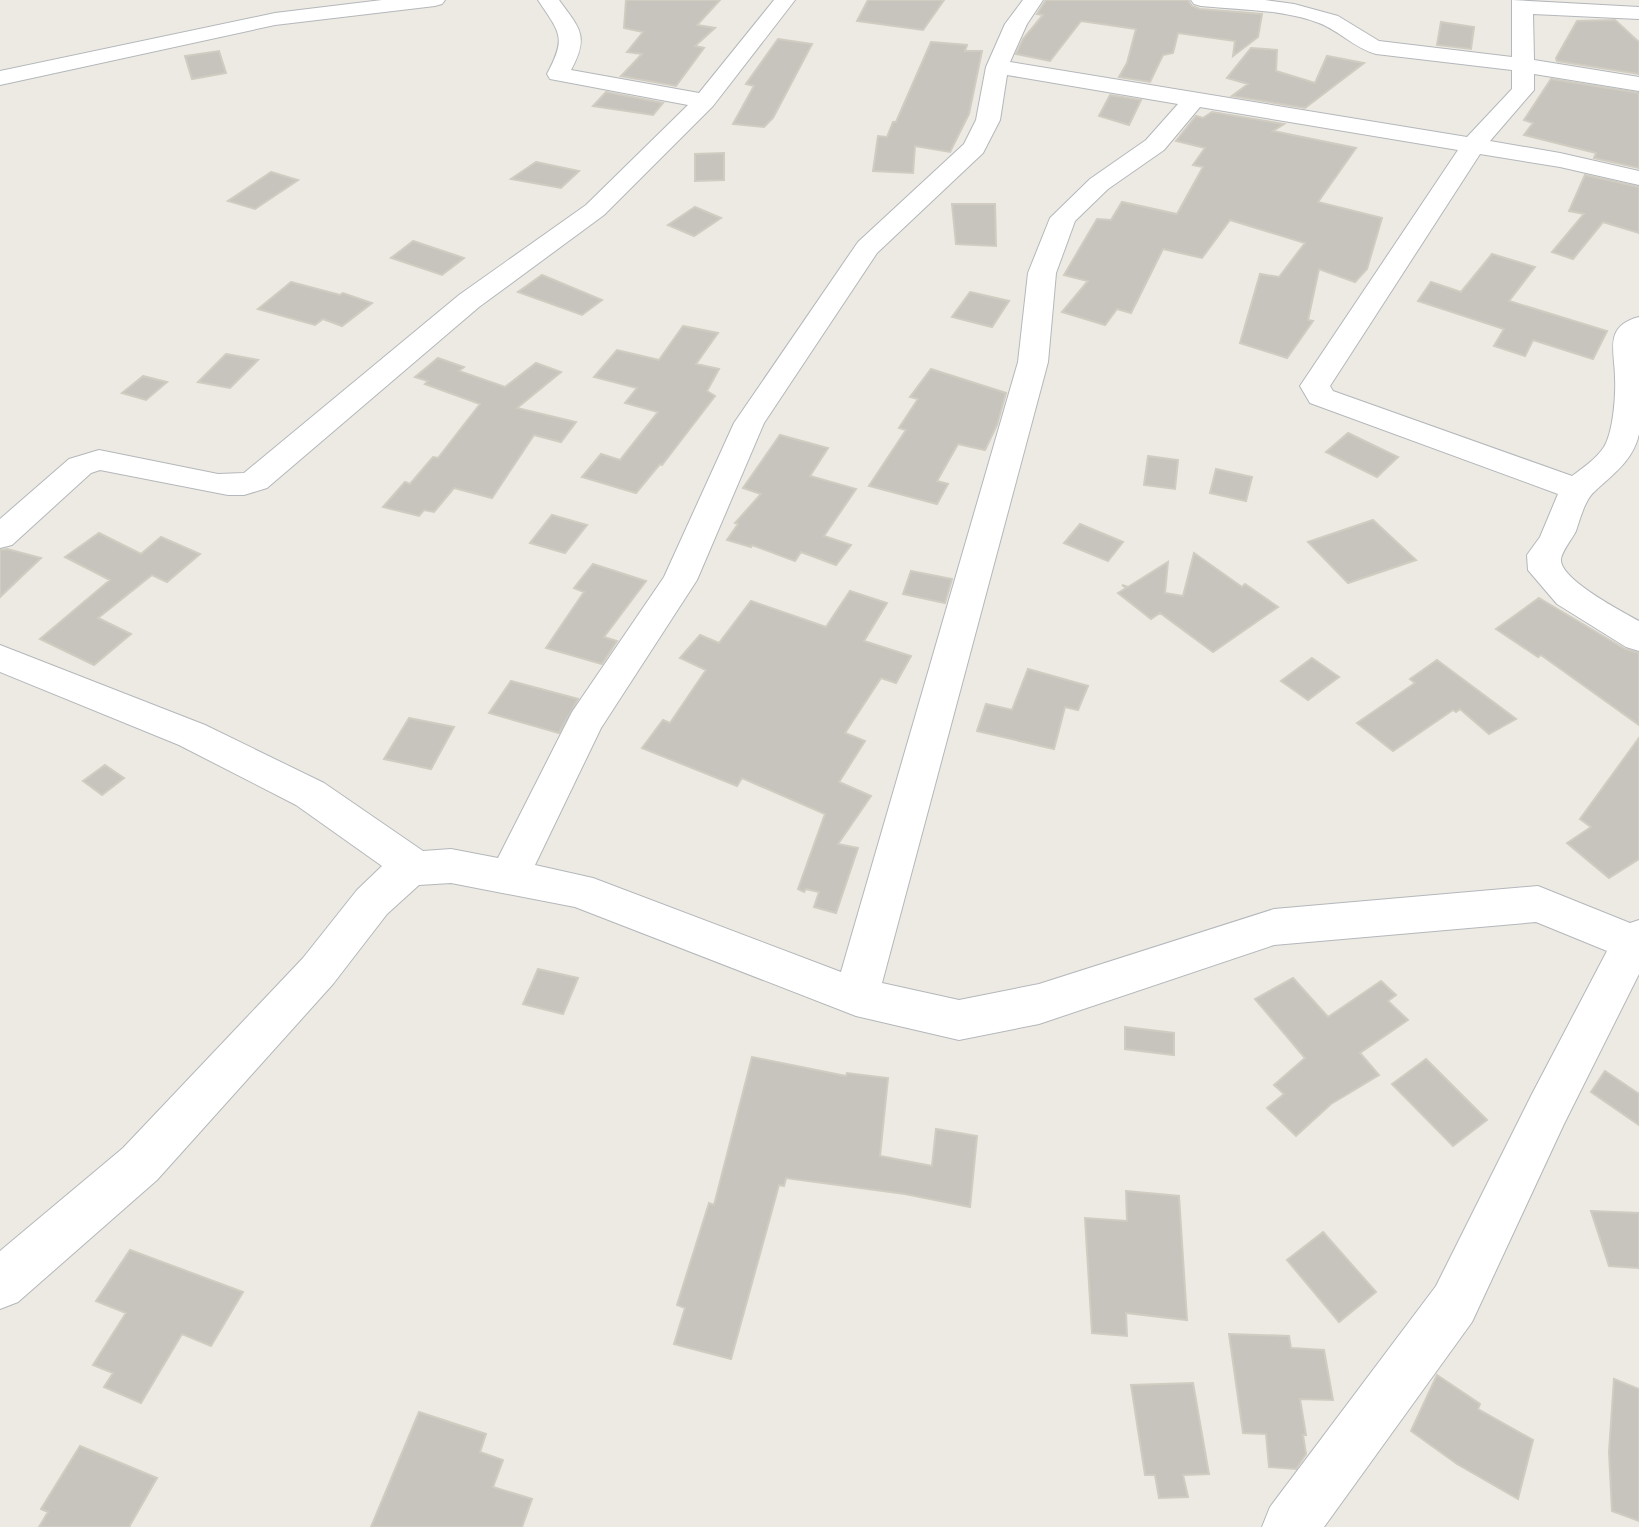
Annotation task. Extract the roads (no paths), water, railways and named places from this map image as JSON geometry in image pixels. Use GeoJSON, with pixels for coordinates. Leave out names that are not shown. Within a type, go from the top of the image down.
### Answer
{"type":"FeatureCollection","features":[{"type":"Feature","properties":{"kind":"street"},"geometry":{"type":"LineString","coordinates":[[0,78],[275,10],[435,0]]}},
{"type":"Feature","properties":{"kind":"street"},"geometry":{"type":"LineString","coordinates":[[548,0],[566,20],[572,35],[572,50],[558,74],[705,101]]}},
{"type":"Feature","properties":{"kind":"street"},"geometry":{"type":"LineString","coordinates":[[0,537],[80,466],[99,460],[228,485],[256,483],[274,463],[469,301],[594,210],[705,101],[785,0]]}},
{"type":"Feature","properties":{"kind":"street"},"geometry":{"type":"LineString","coordinates":[[509,877],[584,722],[680,580],[749,423],[867,248],[974,148],[988,120],[997,67],[1017,24],[1033,0]]}},
{"type":"Feature","properties":{"kind":"street"},"geometry":{"type":"LineString","coordinates":[[1201,0],[1306,13],[1328,19],[1364,44],[1376,47],[1522,65],[1639,84]]}},
{"type":"Feature","properties":{"kind":"street"},"geometry":{"type":"LineString","coordinates":[[1577,488],[1555,483],[1321,397],[1315,386],[1472,148],[1523,90],[1522,3],[1639,13]]}},
{"type":"Feature","properties":{"kind":"street"},"geometry":{"type":"LineString","coordinates":[[997,67],[1472,148],[1560,160],[1639,178]]}},
{"type":"Feature","properties":{"kind":"street"},"geometry":{"type":"LineString","coordinates":[[856,997],[1033,362],[1042,273],[1063,218],[1099,184],[1155,145],[1193,101]]}},
{"type":"Feature","properties":{"kind":"street"},"geometry":{"type":"LineString","coordinates":[[1639,325],[1630,332],[1625,347],[1630,377],[1628,415],[1620,449],[1598,473],[1577,488],[1555,541],[1544,555],[1545,570],[1569,595],[1639,638]]}},
{"type":"Feature","properties":{"kind":"street"},"geometry":{"type":"LineString","coordinates":[[0,659],[192,735],[310,794],[416,868]]}},
{"type":"Feature","properties":{"kind":"street"},"geometry":{"type":"LineString","coordinates":[[0,1284],[140,1164],[318,971],[372,902],[401,874],[416,868],[451,866],[578,890],[856,997],[959,1020],[1039,1004],[1275,927],[1538,904],[1636,940],[1548,1109],[1454,1304],[1290,1527]]}}]}
